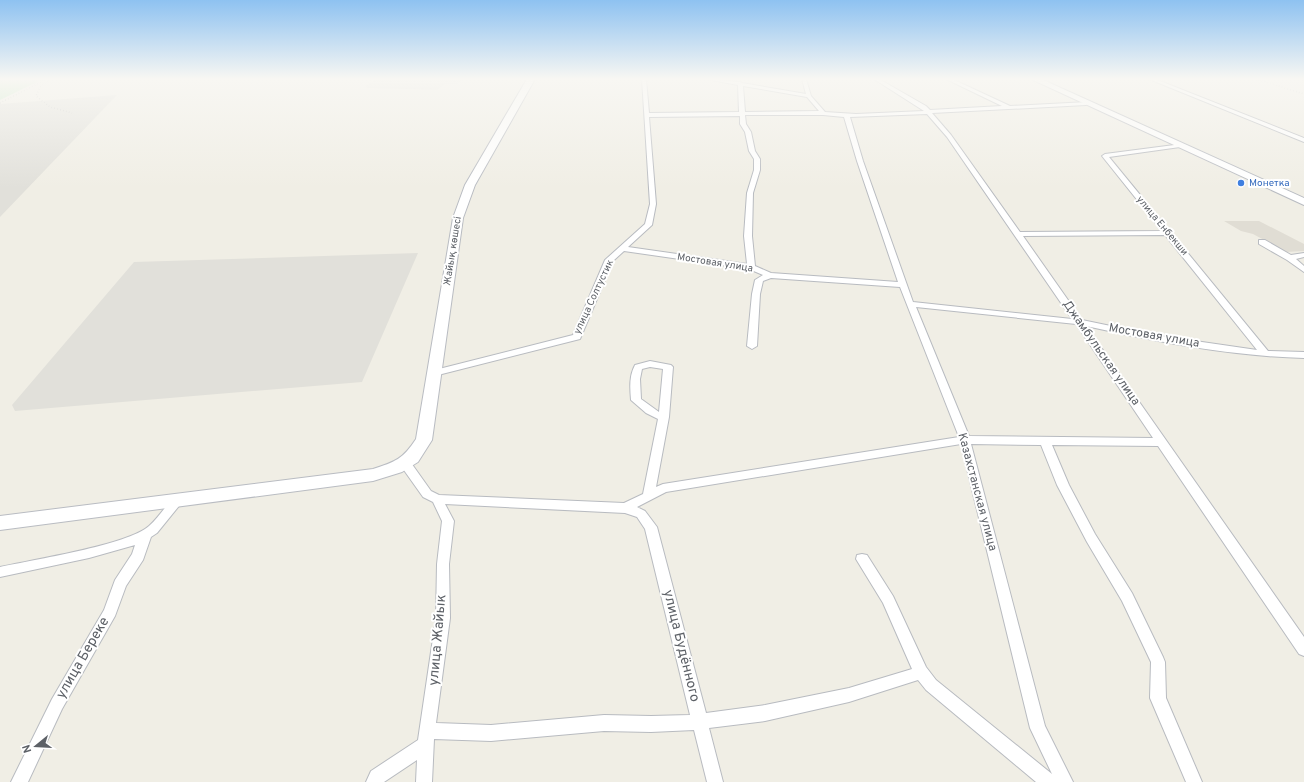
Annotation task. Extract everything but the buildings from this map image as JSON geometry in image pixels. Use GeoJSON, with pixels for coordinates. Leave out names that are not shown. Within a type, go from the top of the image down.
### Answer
{"type":"FeatureCollection","features":[{"type":"Feature","properties":{"kind":"street","name":"Жайық көшесі"},"geometry":{"type":"LineString","coordinates":[[405,463],[412,458],[424,440],[458,218],[470,185],[510,115]]}},
{"type":"Feature","properties":{"kind":"street","name":"улица Солтустик"},"geometry":{"type":"LineString","coordinates":[[434,373],[578,337],[609,260],[648,226],[652,204],[647,115]]}},
{"type":"Feature","properties":{"kind":"street"},"geometry":{"type":"LineString","coordinates":[[742,115],[752,151],[757,159],[757,170],[750,193],[748,236],[751,267]]}},
{"type":"Feature","properties":{"kind":"street","name":"Казахстанская улица"},"geometry":{"type":"LineString","coordinates":[[846,115],[903,285],[965,440],[1038,728],[1065,782]]}},
{"type":"Feature","properties":{"kind":"street"},"geometry":{"type":"LineString","coordinates":[[853,115],[865,115]]}},
{"type":"Feature","properties":{"kind":"street","name":"Джамбульская улица"},"geometry":{"type":"LineString","coordinates":[[933,115],[949,136],[1079,322],[1304,649]]}},
{"type":"Feature","properties":{"kind":"street"},"geometry":{"type":"LineString","coordinates":[[1115,115],[1304,202]]}},
{"type":"Feature","properties":{"kind":"street"},"geometry":{"type":"LineString","coordinates":[[1243,115],[1304,140]]}},
{"type":"Feature","properties":{"kind":"street","name":"улица Енбекши"},"geometry":{"type":"LineString","coordinates":[[1180,145],[1105,156],[1265,354]]}},
{"type":"Feature","properties":{"kind":"street"},"geometry":{"type":"LineString","coordinates":[[1017,234],[1168,233]]}},
{"type":"Feature","properties":{"kind":"street"},"geometry":{"type":"LineString","coordinates":[[1262,242],[1290,258],[1304,270]]}},
{"type":"Feature","properties":{"kind":"street","name":"Мостовая улица"},"geometry":{"type":"LineString","coordinates":[[622,248],[751,267],[770,275],[903,285]]}},
{"type":"Feature","properties":{"kind":"street"},"geometry":{"type":"LineString","coordinates":[[1290,258],[1304,255]]}},
{"type":"Feature","properties":{"kind":"street"},"geometry":{"type":"LineString","coordinates":[[752,346],[756,294],[759,280],[770,275]]}},
{"type":"Feature","properties":{"kind":"street","name":"Мостовая улица"},"geometry":{"type":"LineString","coordinates":[[910,304],[1079,322],[1154,338],[1265,354],[1304,355]]}},
{"type":"Feature","properties":{"kind":"street"},"geometry":{"type":"LineString","coordinates":[[648,496],[664,417],[668,382],[668,366],[650,364],[638,367],[635,379],[636,400],[645,408],[664,417]]}},
{"type":"Feature","properties":{"kind":"street"},"geometry":{"type":"LineString","coordinates":[[0,524],[373,475],[396,468],[405,463],[427,494],[437,499],[626,508],[663,488],[965,440],[1162,442]]}},
{"type":"Feature","properties":{"kind":"street"},"geometry":{"type":"LineString","coordinates":[[1045,441],[1063,485],[1091,538],[1127,597],[1158,662],[1158,698],[1194,782]]}},
{"type":"Feature","properties":{"kind":"street","name":"улица Жайык"},"geometry":{"type":"LineString","coordinates":[[424,782],[426,738],[443,618],[444,564],[448,521],[437,499]]}},
{"type":"Feature","properties":{"kind":"street","name":"улица Береке"},"geometry":{"type":"LineString","coordinates":[[0,572],[89,554],[133,541],[153,530],[177,501]]}},
{"type":"Feature","properties":{"kind":"street","name":"улица Будённого"},"geometry":{"type":"LineString","coordinates":[[626,508],[641,514],[651,527],[715,782]]}},
{"type":"Feature","properties":{"kind":"street","name":"улица Береке"},"geometry":{"type":"LineString","coordinates":[[19,782],[57,704],[110,612],[120,584],[138,556],[146,534]]}},
{"type":"Feature","properties":{"kind":"street"},"geometry":{"type":"LineString","coordinates":[[862,559],[888,600],[921,672],[931,686],[1049,782]]}},
{"type":"Feature","properties":{"kind":"street"},"geometry":{"type":"LineString","coordinates":[[374,782],[377,777],[426,738],[604,723],[651,724],[700,722],[765,713],[849,695],[907,678],[921,672]]}},
{"type":"Feature","properties":{"kind":"shaded area"},"geometry":{"type":"Polygon","coordinates":[[[0,115],[97,115],[0,217],[0,115]]]}},
{"type":"Feature","properties":{"kind":"shaded area"},"geometry":{"type":"Polygon","coordinates":[[[1224,221],[1259,221],[1304,244],[1304,251],[1286,252],[1253,234],[1241,231],[1224,221]]]}},
{"type":"Feature","properties":{"kind":"shaded area"},"geometry":{"type":"Polygon","coordinates":[[[418,253],[362,382],[15,411],[12,405],[134,262],[418,253]]]}},
{"type":"Feature","properties":{"kind":"place","name":"Монетка"},"geometry":{"type":"Point","coordinates":[1241,183]}}]}
